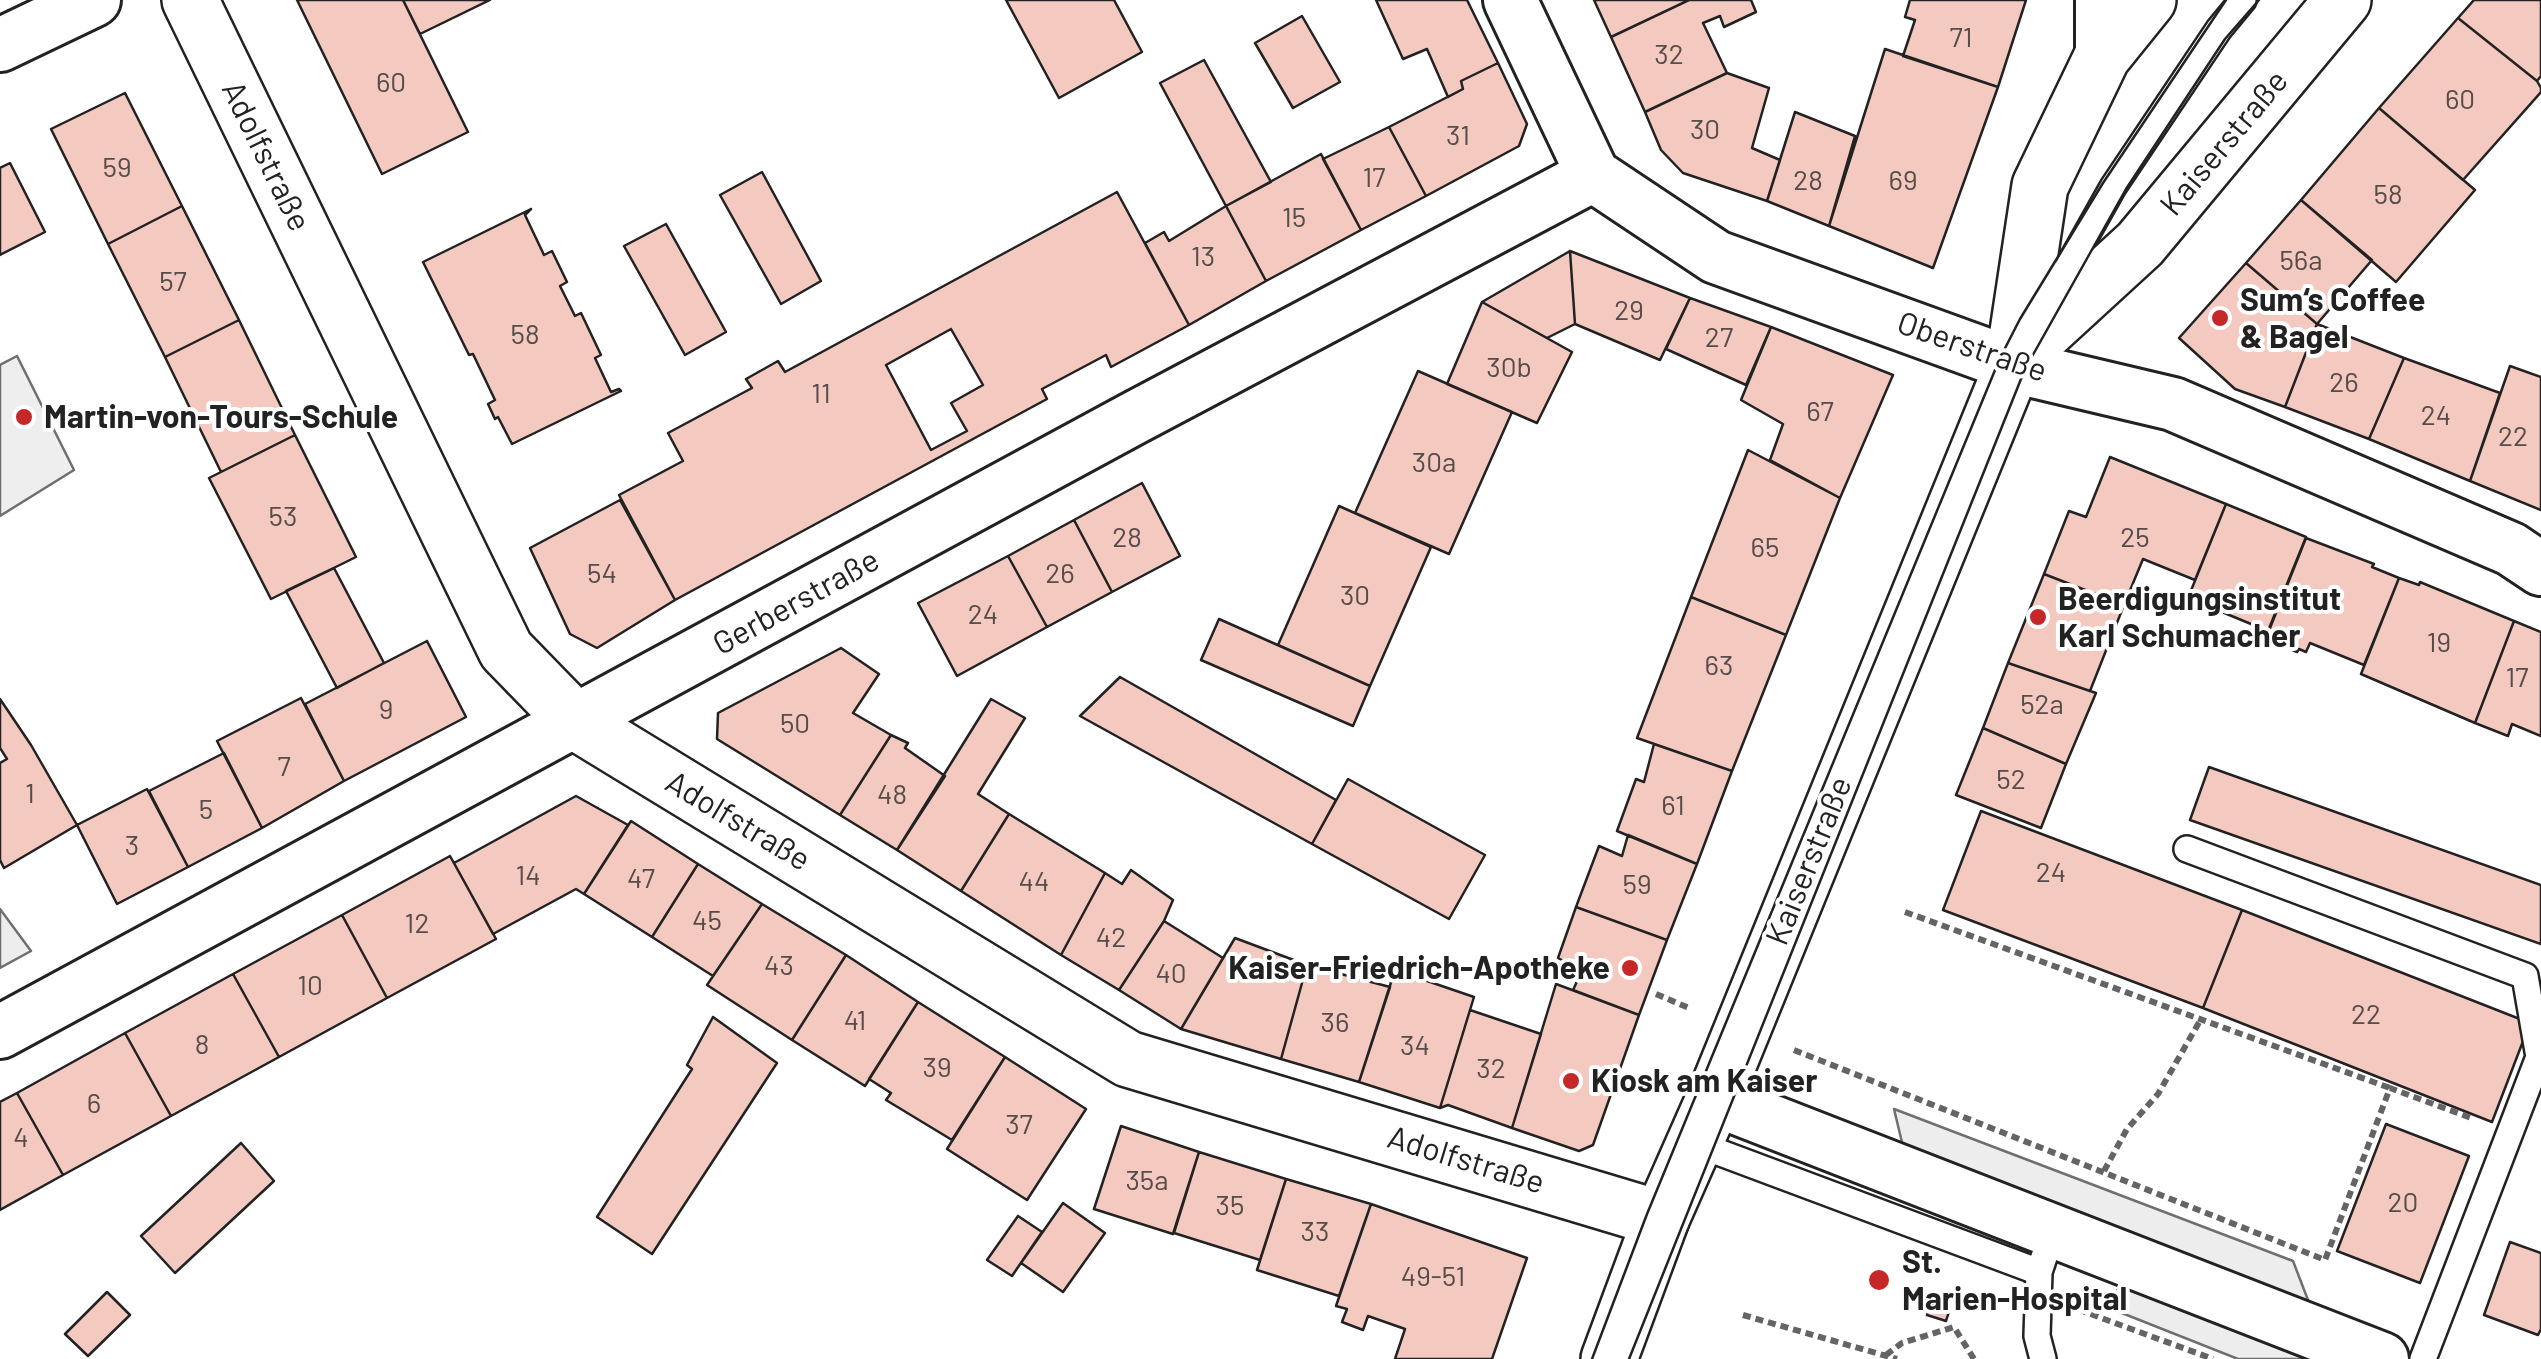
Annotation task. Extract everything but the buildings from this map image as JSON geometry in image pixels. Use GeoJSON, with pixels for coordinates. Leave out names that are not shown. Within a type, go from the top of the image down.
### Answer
{"type":"FeatureCollection","features":[{"type":"Feature","properties":{"kind":"street"},"geometry":{"type":"LineString","coordinates":[[0,45],[94,0]]}},
{"type":"Feature","properties":{"kind":"street","name":"Adolfstraße"},"geometry":{"type":"LineString","coordinates":[[190,0],[506,650],[576,722],[1128,1059],[1661,1219]]}},
{"type":"Feature","properties":{"kind":"street"},"geometry":{"type":"LineString","coordinates":[[1510,0],[1593,175]]}},
{"type":"Feature","properties":{"kind":"street"},"geometry":{"type":"LineString","coordinates":[[2102,0],[2102,57]]}},
{"type":"Feature","properties":{"kind":"street","name":"Kaiserstraße"},"geometry":{"type":"LineString","coordinates":[[1609,1359],[1661,1219],[2014,364],[2040,186],[2102,57],[2148,0]]}},
{"type":"Feature","properties":{"kind":"street","name":"Kaiserstraße"},"geometry":{"type":"LineString","coordinates":[[2014,364],[2043,332],[2140,244],[2343,0]]}},
{"type":"Feature","properties":{"kind":"street","name":"Gerberstraße"},"geometry":{"type":"LineString","coordinates":[[0,1032],[1134,418],[1593,175]]}},
{"type":"Feature","properties":{"kind":"street","name":"Oberstraße"},"geometry":{"type":"LineString","coordinates":[[1593,175],[1716,257],[2014,364],[2173,404],[2510,549],[2541,569]]}},
{"type":"Feature","properties":{"kind":"street"},"geometry":{"type":"LineString","coordinates":[[1704,1121],[2046,1252],[2382,1359]]}},
{"type":"Feature","properties":{"kind":"lane"},"geometry":{"type":"LineString","coordinates":[[2014,364],[2113,187],[2219,29],[2243,0]]}},
{"type":"Feature","properties":{"kind":"lane"},"geometry":{"type":"LineString","coordinates":[[2187,848],[2525,976],[2539,1056],[2423,1359]]}},
{"type":"Feature","properties":{"kind":"lane"},"geometry":{"type":"LineString","coordinates":[[2044,1359],[2037,1336],[2046,1252]]}},
{"type":"Feature","properties":{"kind":"path"},"geometry":{"type":"LineString","coordinates":[[1905,912],[2510,1133]]}},
{"type":"Feature","properties":{"kind":"path"},"geometry":{"type":"LineString","coordinates":[[1656,994],[2325,1260],[2390,1088]]}},
{"type":"Feature","properties":{"kind":"path"},"geometry":{"type":"LineString","coordinates":[[2104,1171],[2127,1129],[2158,1094],[2201,1019]]}},
{"type":"Feature","properties":{"kind":"path"},"geometry":{"type":"LineString","coordinates":[[1744,1315],[1897,1359]]}},
{"type":"Feature","properties":{"kind":"path"},"geometry":{"type":"LineString","coordinates":[[1886,1356],[1902,1343],[1954,1327],[1974,1359]]}},
{"type":"Feature","properties":{"kind":"shaded area","name":"Martin-von-Tours-Schule"},"geometry":{"type":"Polygon","coordinates":[[[17,356],[74,470],[0,516],[0,365],[17,356]]]}},
{"type":"Feature","properties":{"kind":"shaded area"},"geometry":{"type":"Polygon","coordinates":[[[0,909],[31,951],[0,968],[0,909]]]}},
{"type":"Feature","properties":{"kind":"shaded area"},"geometry":{"type":"Polygon","coordinates":[[[1894,1109],[2293,1261],[2313,1313],[1905,1155],[1894,1109]]]}},
{"type":"Feature","properties":{"kind":"shaded area"},"geometry":{"type":"Polygon","coordinates":[[[2137,1280],[2331,1359],[2238,1359],[2094,1302],[2137,1280]]]}},
{"type":"Feature","properties":{"kind":"tram line"},"geometry":{"type":"LineString","coordinates":[[1592,1359],[1647,1214],[2000,358],[2103,183],[2226,0]]}},
{"type":"Feature","properties":{"kind":"tram line"},"geometry":{"type":"LineString","coordinates":[[1629,1359],[2025,369],[2126,189],[2225,39],[2259,0]]}},
{"type":"Feature","properties":{"kind":"place","name":"Sum‘s Coffee & Bagel"},"geometry":{"type":"Point","coordinates":[2220,318]}},
{"type":"Feature","properties":{"kind":"place","name":"Martin-von-Tours-Schule"},"geometry":{"type":"Point","coordinates":[24,417]}},
{"type":"Feature","properties":{"kind":"place","name":"Beerdigungsinstitut Karl Schumacher"},"geometry":{"type":"Point","coordinates":[2038,617]}},
{"type":"Feature","properties":{"kind":"place","name":"Kaiser-Friedrich-Apotheke"},"geometry":{"type":"Point","coordinates":[1630,968]}},
{"type":"Feature","properties":{"kind":"place","name":"Kiosk am Kaiser"},"geometry":{"type":"Point","coordinates":[1571,1081]}},
{"type":"Feature","properties":{"kind":"place","name":"St. Marien-Hospital"},"geometry":{"type":"Point","coordinates":[1879,1280]}}]}
